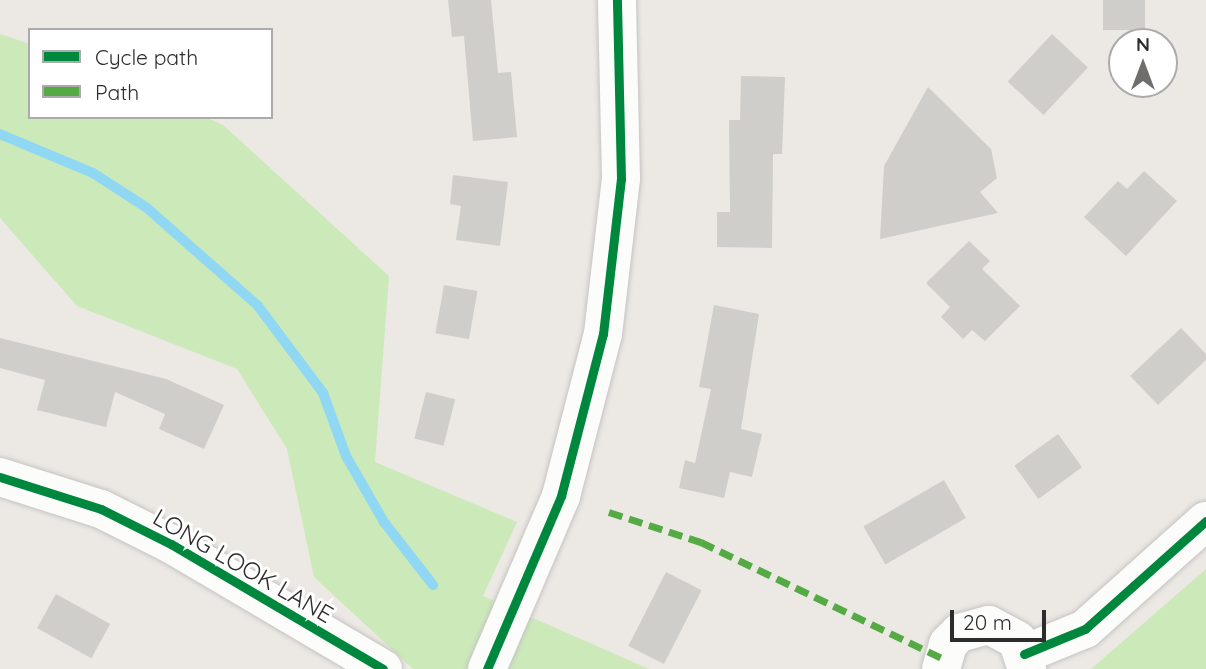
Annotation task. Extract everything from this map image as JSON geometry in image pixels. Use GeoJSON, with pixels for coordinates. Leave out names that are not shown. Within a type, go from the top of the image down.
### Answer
{"type":"FeatureCollection","features":[{"type":"Feature","properties":{"kind":"street"},"geometry":{"type":"LineString","coordinates":[[487,669],[561,496],[603,334],[621,179],[617,0]]}},
{"type":"Feature","properties":{"kind":"street","name":"LONG LOOK LANE"},"geometry":{"type":"LineString","coordinates":[[0,477],[100,509],[171,544],[383,669]]}},
{"type":"Feature","properties":{"kind":"street"},"geometry":{"type":"LineString","coordinates":[[941,669],[948,644],[973,626],[1004,630],[1026,661],[1084,629],[1206,521]]}},
{"type":"Feature","properties":{"kind":"green space"},"geometry":{"type":"Polygon","coordinates":[[[0,34],[28,43],[28,119],[210,119],[223,125],[389,276],[375,462],[517,522],[483,596],[649,669],[413,669],[314,577],[287,449],[237,369],[77,306],[0,218],[0,34]]]}},
{"type":"Feature","properties":{"kind":"green space"},"geometry":{"type":"Polygon","coordinates":[[[1206,569],[1206,669],[1091,669],[1206,569]]]}},
{"type":"Feature","properties":{"kind":"building"},"geometry":{"type":"Polygon","coordinates":[[[448,0],[491,0],[498,73],[511,72],[517,137],[473,141],[464,36],[452,37],[448,0]]]}},
{"type":"Feature","properties":{"kind":"building"},"geometry":{"type":"Polygon","coordinates":[[[1103,0],[1145,0],[1145,28],[1103,30],[1103,0]]]}},
{"type":"Feature","properties":{"kind":"building"},"geometry":{"type":"Polygon","coordinates":[[[1052,34],[1088,67],[1044,115],[1008,82],[1052,34]]]}},
{"type":"Feature","properties":{"kind":"building"},"geometry":{"type":"Polygon","coordinates":[[[741,76],[785,77],[782,154],[773,154],[772,248],[717,247],[717,212],[730,212],[729,120],[740,120],[741,76]]]}},
{"type":"Feature","properties":{"kind":"building"},"geometry":{"type":"Polygon","coordinates":[[[928,87],[991,149],[997,178],[980,192],[998,213],[880,239],[884,166],[928,87]]]}},
{"type":"Feature","properties":{"kind":"building"},"geometry":{"type":"Polygon","coordinates":[[[1144,171],[1177,201],[1126,256],[1084,217],[1118,181],[1127,189],[1144,171]]]}},
{"type":"Feature","properties":{"kind":"building"},"geometry":{"type":"Polygon","coordinates":[[[453,175],[508,182],[500,246],[456,240],[461,206],[450,204],[453,175]]]}},
{"type":"Feature","properties":{"kind":"building"},"geometry":{"type":"Polygon","coordinates":[[[969,241],[990,261],[982,269],[1020,306],[985,341],[972,330],[963,339],[941,317],[950,307],[926,283],[969,241]]]}},
{"type":"Feature","properties":{"kind":"building"},"geometry":{"type":"Polygon","coordinates":[[[444,285],[477,291],[469,339],[435,333],[444,285]]]}},
{"type":"Feature","properties":{"kind":"building"},"geometry":{"type":"Polygon","coordinates":[[[714,305],[759,314],[741,429],[762,434],[752,477],[730,472],[724,498],[679,488],[685,460],[695,463],[711,389],[699,387],[714,305]]]}},
{"type":"Feature","properties":{"kind":"building"},"geometry":{"type":"Polygon","coordinates":[[[1181,328],[1206,354],[1206,360],[1158,405],[1130,376],[1181,328]]]}},
{"type":"Feature","properties":{"kind":"building"},"geometry":{"type":"Polygon","coordinates":[[[0,338],[166,379],[224,405],[204,449],[159,429],[165,414],[115,392],[106,427],[37,410],[45,380],[0,368],[0,338]]]}},
{"type":"Feature","properties":{"kind":"building"},"geometry":{"type":"Polygon","coordinates":[[[426,392],[455,399],[443,446],[414,439],[426,392]]]}},
{"type":"Feature","properties":{"kind":"building"},"geometry":{"type":"Polygon","coordinates":[[[1058,434],[1082,467],[1038,499],[1014,466],[1058,434]]]}},
{"type":"Feature","properties":{"kind":"building"},"geometry":{"type":"Polygon","coordinates":[[[944,480],[966,518],[885,565],[863,526],[944,480]]]}},
{"type":"Feature","properties":{"kind":"building"},"geometry":{"type":"Polygon","coordinates":[[[666,572],[702,590],[664,664],[628,646],[666,572]]]}},
{"type":"Feature","properties":{"kind":"building"},"geometry":{"type":"Polygon","coordinates":[[[56,594],[110,624],[91,658],[37,628],[56,594]]]}},
{"type":"Feature","properties":{"kind":"waterway"},"geometry":{"type":"LineString","coordinates":[[0,134],[93,173],[147,208],[258,306],[323,393],[346,456],[384,522],[433,585]]}},
{"type":"Feature","properties":{"kind":"marked path"},"geometry":{"type":"LineString","coordinates":[[609,512],[701,542],[942,658]]}},
{"type":"Feature","properties":{"kind":"cycle path"},"geometry":{"type":"LineString","coordinates":[[487,669],[561,496],[603,334],[621,179],[617,0]]}},
{"type":"Feature","properties":{"kind":"cycle path"},"geometry":{"type":"LineString","coordinates":[[0,477],[101,509],[171,544],[383,669]]}},
{"type":"Feature","properties":{"kind":"cycle path"},"geometry":{"type":"LineString","coordinates":[[1024,654],[1085,629],[1206,521]]}}]}
